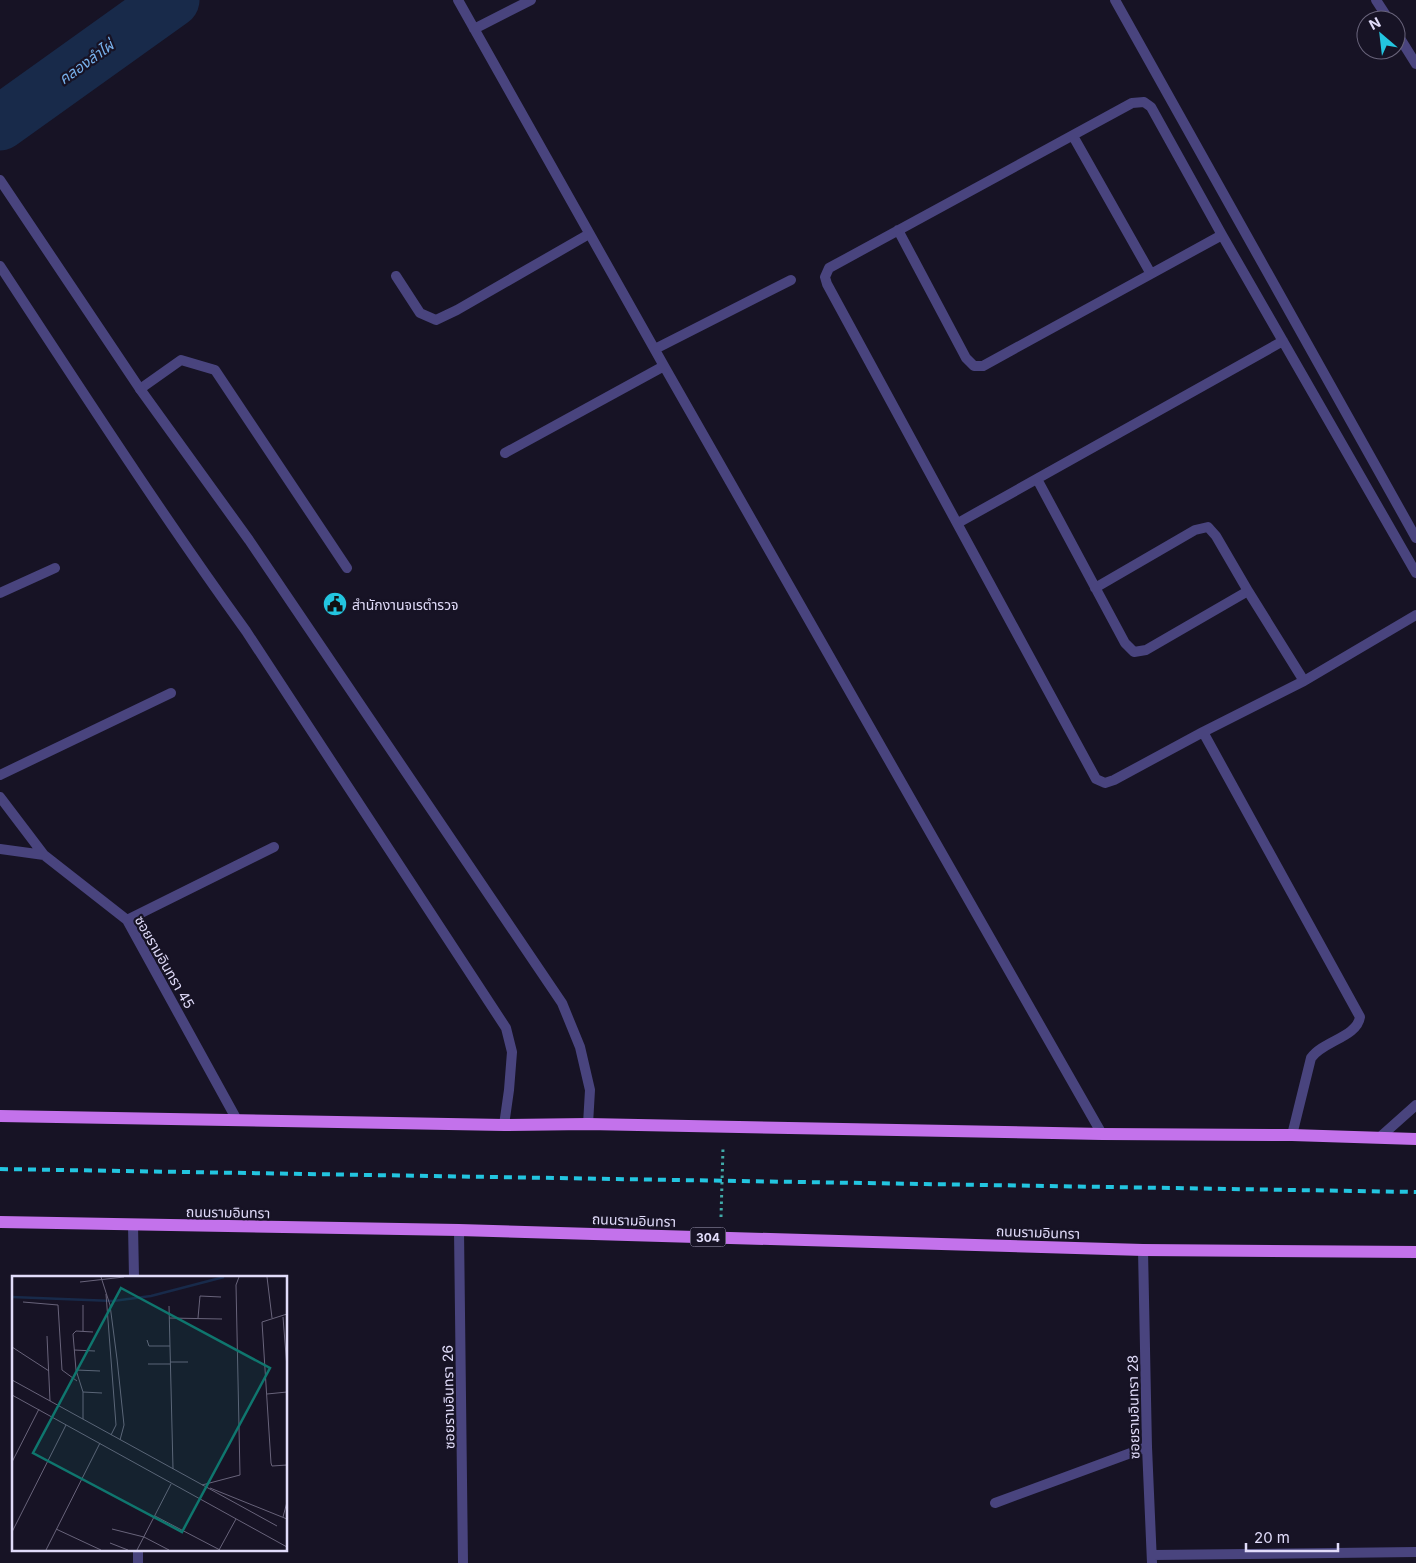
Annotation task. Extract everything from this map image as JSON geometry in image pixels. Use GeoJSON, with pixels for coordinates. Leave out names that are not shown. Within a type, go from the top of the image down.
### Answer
{"type":"FeatureCollection","features":[{"type":"Feature","properties":{"kind":"main road"},"geometry":{"type":"LineString","coordinates":[[0,1116],[504,1125],[588,1124],[1102,1134],[1292,1135],[1416,1139]]}},
{"type":"Feature","properties":{"kind":"main road","name":"ถนนรามอินทรา"},"geometry":{"type":"LineString","coordinates":[[0,1222],[460,1230],[1143,1250],[1416,1252]]}},
{"type":"Feature","properties":{"kind":"street"},"geometry":{"type":"LineString","coordinates":[[458,0],[589,234],[1102,1134]]}},
{"type":"Feature","properties":{"kind":"street"},"geometry":{"type":"LineString","coordinates":[[474,29],[531,0]]}},
{"type":"Feature","properties":{"kind":"street"},"geometry":{"type":"LineString","coordinates":[[1115,0],[1416,538]]}},
{"type":"Feature","properties":{"kind":"street"},"geometry":{"type":"LineString","coordinates":[[1406,48],[1416,64]]}},
{"type":"Feature","properties":{"kind":"street"},"geometry":{"type":"LineString","coordinates":[[1416,573],[1222,235],[1151,107],[1144,102],[1132,103],[829,268],[825,277],[827,284],[1096,779],[1105,782],[1114,780],[1304,681],[1416,615]]}},
{"type":"Feature","properties":{"kind":"street"},"geometry":{"type":"LineString","coordinates":[[1073,136],[1151,274]]}},
{"type":"Feature","properties":{"kind":"street"},"geometry":{"type":"LineString","coordinates":[[0,180],[140,389],[249,540],[562,1003],[580,1047],[590,1090],[588,1124]]}},
{"type":"Feature","properties":{"kind":"street"},"geometry":{"type":"LineString","coordinates":[[898,230],[966,358],[974,366],[983,366],[1222,235]]}},
{"type":"Feature","properties":{"kind":"street"},"geometry":{"type":"LineString","coordinates":[[396,276],[420,313],[436,320],[457,310],[589,234]]}},
{"type":"Feature","properties":{"kind":"street"},"geometry":{"type":"LineString","coordinates":[[0,266],[184,544],[246,630],[506,1028],[512,1052],[504,1125]]}},
{"type":"Feature","properties":{"kind":"street"},"geometry":{"type":"LineString","coordinates":[[655,349],[791,280]]}},
{"type":"Feature","properties":{"kind":"street"},"geometry":{"type":"LineString","coordinates":[[958,522],[1283,341]]}},
{"type":"Feature","properties":{"kind":"street"},"geometry":{"type":"LineString","coordinates":[[140,389],[181,360],[215,370],[347,568]]}},
{"type":"Feature","properties":{"kind":"street"},"geometry":{"type":"LineString","coordinates":[[505,453],[664,366]]}},
{"type":"Feature","properties":{"kind":"street"},"geometry":{"type":"LineString","coordinates":[[1037,479],[1125,643],[1134,652],[1146,650],[1248,591]]}},
{"type":"Feature","properties":{"kind":"street"},"geometry":{"type":"LineString","coordinates":[[1095,588],[1195,530],[1208,527],[1216,536],[1304,681]]}},
{"type":"Feature","properties":{"kind":"street"},"geometry":{"type":"LineString","coordinates":[[0,593],[56,568]]}},
{"type":"Feature","properties":{"kind":"street"},"geometry":{"type":"LineString","coordinates":[[0,776],[171,693]]}},
{"type":"Feature","properties":{"kind":"street"},"geometry":{"type":"LineString","coordinates":[[1203,732],[1360,1017],[1359,1023],[1354,1029],[1318,1049],[1311,1058],[1292,1135]]}},
{"type":"Feature","properties":{"kind":"street","name":"ซอยรามอินทรา 45"},"geometry":{"type":"LineString","coordinates":[[0,797],[44,855],[127,920],[237,1120]]}},
{"type":"Feature","properties":{"kind":"street"},"geometry":{"type":"LineString","coordinates":[[127,920],[274,847]]}},
{"type":"Feature","properties":{"kind":"street"},"geometry":{"type":"LineString","coordinates":[[0,848],[44,855]]}},
{"type":"Feature","properties":{"kind":"street"},"geometry":{"type":"LineString","coordinates":[[1383,1138],[1416,1105]]}},
{"type":"Feature","properties":{"kind":"street"},"geometry":{"type":"LineString","coordinates":[[1383,1138],[1416,1132]]}},
{"type":"Feature","properties":{"kind":"street"},"geometry":{"type":"LineString","coordinates":[[133,1225],[134,1276]]}},
{"type":"Feature","properties":{"kind":"street","name":"ซอยรามอินทรา 26"},"geometry":{"type":"LineString","coordinates":[[460,1230],[463,1563]]}},
{"type":"Feature","properties":{"kind":"street","name":"ซอยรามอินทรา 28"},"geometry":{"type":"LineString","coordinates":[[1143,1250],[1147,1447],[1152,1559]]}},
{"type":"Feature","properties":{"kind":"street"},"geometry":{"type":"LineString","coordinates":[[995,1503],[1147,1447]]}},
{"type":"Feature","properties":{"kind":"street"},"geometry":{"type":"LineString","coordinates":[[138,1550],[138,1563]]}},
{"type":"Feature","properties":{"kind":"street"},"geometry":{"type":"LineString","coordinates":[[1152,1559],[1416,1552]]}},
{"type":"Feature","properties":{"kind":"path"},"geometry":{"type":"LineString","coordinates":[[721,1237],[723,1127]]}},
{"type":"Feature","properties":{"kind":"waterway","name":"คลองลำไผ่"},"geometry":{"type":"LineString","coordinates":[[0,123],[172,0]]}},
{"type":"Feature","properties":{"kind":"railway"},"geometry":{"type":"LineString","coordinates":[[0,1169],[1416,1192]]}},
{"type":"Feature","properties":{"kind":"place","name":"สำนักงานจเรตำรวจ"},"geometry":{"type":"Point","coordinates":[335,604]}}]}
